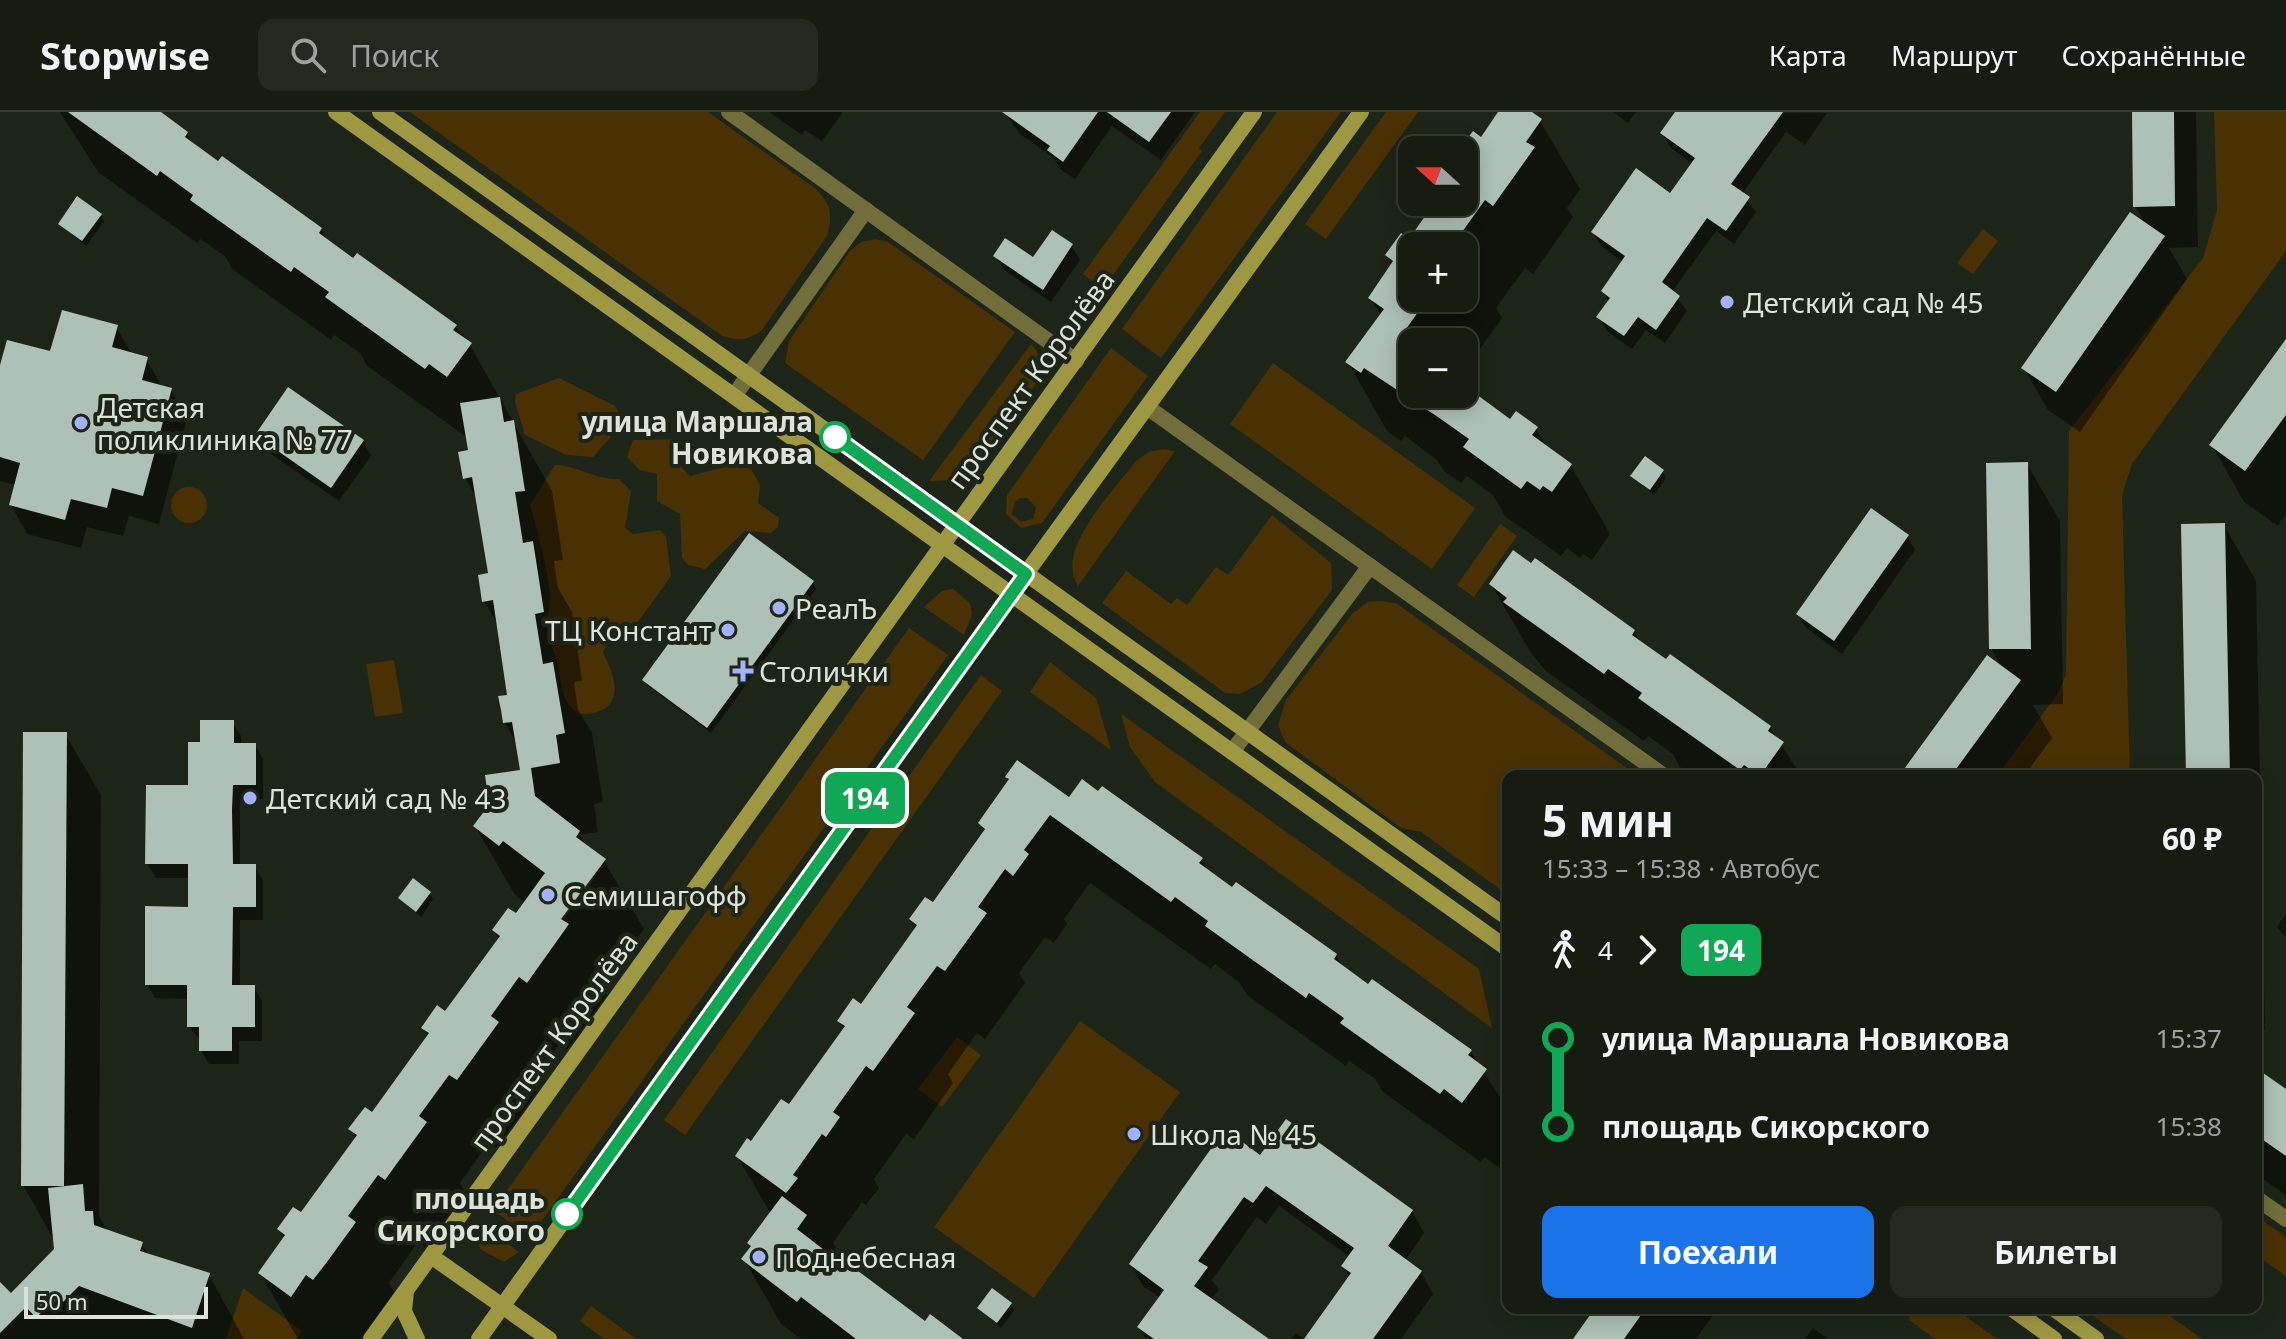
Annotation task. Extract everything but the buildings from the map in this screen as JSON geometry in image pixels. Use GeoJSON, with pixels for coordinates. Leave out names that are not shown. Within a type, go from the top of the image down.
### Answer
{"type":"FeatureCollection","features":[{"type":"Feature","properties":{"kind":"street"},"geometry":{"type":"LineString","coordinates":[[336,112],[1502,945]]}},
{"type":"Feature","properties":{"kind":"street"},"geometry":{"type":"LineString","coordinates":[[380,112],[1502,914]]}},
{"type":"Feature","properties":{"kind":"street"},"geometry":{"type":"LineString","coordinates":[[729,112],[1076,361]]}},
{"type":"Feature","properties":{"kind":"street","name":"проспект Королёва"},"geometry":{"type":"LineString","coordinates":[[371,1339],[1254,112]]}},
{"type":"Feature","properties":{"kind":"street"},"geometry":{"type":"LineString","coordinates":[[479,1339],[1011,594],[1361,112]]}},
{"type":"Feature","properties":{"kind":"street"},"geometry":{"type":"LineString","coordinates":[[734,396],[866,210]]}},
{"type":"Feature","properties":{"kind":"street"},"geometry":{"type":"LineString","coordinates":[[1147,407],[1656,770]]}},
{"type":"Feature","properties":{"kind":"street"},"geometry":{"type":"LineString","coordinates":[[1232,752],[1370,566]]}},
{"type":"Feature","properties":{"kind":"street"},"geometry":{"type":"LineString","coordinates":[[2262,1202],[2286,1219]]}},
{"type":"Feature","properties":{"kind":"street"},"geometry":{"type":"LineString","coordinates":[[431,1256],[549,1339]]}},
{"type":"Feature","properties":{"kind":"street"},"geometry":{"type":"LineString","coordinates":[[406,1290],[404,1311],[417,1339]]}},
{"type":"Feature","properties":{"kind":"street"},"geometry":{"type":"LineString","coordinates":[[2019,1314],[2054,1339]]}},
{"type":"Feature","properties":{"kind":"street"},"geometry":{"type":"LineString","coordinates":[[2061,1314],[2096,1339]]}},
{"type":"Feature","properties":{"kind":"shaded area"},"geometry":{"type":"Polygon","coordinates":[[[410,112],[708,112],[816,189],[829,211],[827,236],[762,330],[743,339],[722,336],[410,112]]]}},
{"type":"Feature","properties":{"kind":"shaded area"},"geometry":{"type":"Polygon","coordinates":[[[1200,112],[1225,112],[1199,148],[1202,151],[1103,289],[1083,274],[1200,112]]]}},
{"type":"Feature","properties":{"kind":"shaded area"},"geometry":{"type":"Polygon","coordinates":[[[1277,112],[1341,112],[1161,358],[1122,329],[1277,112]]]}},
{"type":"Feature","properties":{"kind":"shaded area"},"geometry":{"type":"Polygon","coordinates":[[[1386,112],[1418,112],[1326,239],[1305,224],[1386,112]]]}},
{"type":"Feature","properties":{"kind":"shaded area"},"geometry":{"type":"Polygon","coordinates":[[[2214,112],[2286,112],[2286,251],[2132,464],[2122,495],[2130,770],[2001,770],[2058,693],[2066,675],[2069,431],[2203,258],[2217,210],[2214,112]]]}},
{"type":"Feature","properties":{"kind":"shaded area"},"geometry":{"type":"Polygon","coordinates":[[[1983,229],[1998,241],[1973,274],[1957,263],[1983,229]]]}},
{"type":"Feature","properties":{"kind":"shaded area"},"geometry":{"type":"Polygon","coordinates":[[[875,239],[888,242],[1015,332],[923,460],[785,363],[789,341],[850,251],[861,242],[875,239]]]}},
{"type":"Feature","properties":{"kind":"shaded area"},"geometry":{"type":"Polygon","coordinates":[[[1031,344],[1040,362],[1037,382],[973,469],[960,480],[929,481],[1031,344]]]}},
{"type":"Feature","properties":{"kind":"shaded area"},"geometry":{"type":"Polygon","coordinates":[[[1111,348],[1148,376],[1042,523],[1021,528],[1006,514],[1007,495],[1111,348]],[[1027,498],[1015,502],[1012,514],[1021,522],[1033,519],[1036,507],[1027,498]]]}},
{"type":"Feature","properties":{"kind":"shaded area"},"geometry":{"type":"Polygon","coordinates":[[[1273,363],[1475,508],[1432,569],[1230,424],[1273,363]]]}},
{"type":"Feature","properties":{"kind":"shaded area"},"geometry":{"type":"Polygon","coordinates":[[[559,378],[615,406],[620,415],[615,432],[593,457],[566,455],[525,435],[515,402],[516,394],[559,378]]]}},
{"type":"Feature","properties":{"kind":"shaded area"},"geometry":{"type":"Polygon","coordinates":[[[677,439],[681,467],[690,476],[732,465],[751,469],[760,485],[758,503],[779,518],[778,527],[771,533],[745,531],[705,569],[688,565],[682,558],[680,514],[657,501],[657,474],[640,470],[627,457],[633,440],[677,439]]]}},
{"type":"Feature","properties":{"kind":"shaded area"},"geometry":{"type":"Polygon","coordinates":[[[1163,449],[1175,451],[1078,586],[1073,571],[1074,555],[1090,521],[1136,461],[1149,452],[1163,449]]]}},
{"type":"Feature","properties":{"kind":"shaded area"},"geometry":{"type":"Polygon","coordinates":[[[555,465],[619,479],[631,491],[625,528],[633,534],[660,530],[666,537],[671,576],[634,626],[605,647],[603,653],[611,670],[614,696],[604,709],[594,713],[583,714],[569,705],[547,632],[549,584],[530,505],[555,465]]]}},
{"type":"Feature","properties":{"kind":"shaded area"},"geometry":{"type":"Polygon","coordinates":[[[189,487],[202,492],[207,505],[202,518],[189,523],[176,518],[171,505],[176,492],[189,487]]]}},
{"type":"Feature","properties":{"kind":"shaded area"},"geometry":{"type":"Polygon","coordinates":[[[1272,515],[1331,563],[1332,590],[1262,682],[1240,694],[1225,693],[1102,603],[1126,571],[1171,604],[1177,598],[1187,605],[1216,567],[1228,575],[1272,515]]]}},
{"type":"Feature","properties":{"kind":"shaded area"},"geometry":{"type":"Polygon","coordinates":[[[1500,524],[1517,536],[1474,597],[1457,585],[1500,524]]]}},
{"type":"Feature","properties":{"kind":"shaded area"},"geometry":{"type":"Polygon","coordinates":[[[953,589],[970,603],[972,614],[964,635],[924,607],[942,591],[953,589]]]}},
{"type":"Feature","properties":{"kind":"shaded area"},"geometry":{"type":"Polygon","coordinates":[[[1368,602],[1396,603],[1630,770],[1502,770],[1502,891],[1421,832],[1401,828],[1285,742],[1278,725],[1286,700],[1353,613],[1368,602]]]}},
{"type":"Feature","properties":{"kind":"shaded area"},"geometry":{"type":"Polygon","coordinates":[[[909,628],[948,655],[530,1237],[493,1210],[909,628]]]}},
{"type":"Feature","properties":{"kind":"shaded area"},"geometry":{"type":"Polygon","coordinates":[[[394,660],[403,713],[375,717],[366,664],[394,660]]]}},
{"type":"Feature","properties":{"kind":"shaded area"},"geometry":{"type":"Polygon","coordinates":[[[1050,662],[1096,698],[1111,750],[1030,692],[1050,662]]]}},
{"type":"Feature","properties":{"kind":"shaded area"},"geometry":{"type":"Polygon","coordinates":[[[981,675],[1002,691],[685,1135],[664,1120],[981,675]]]}},
{"type":"Feature","properties":{"kind":"shaded area"},"geometry":{"type":"Polygon","coordinates":[[[1121,714],[1479,969],[1492,1028],[1155,782],[1130,747],[1121,714]]]}},
{"type":"Feature","properties":{"kind":"shaded area"},"geometry":{"type":"Polygon","coordinates":[[[1080,1021],[1180,1092],[1034,1298],[934,1227],[1080,1021]]]}},
{"type":"Feature","properties":{"kind":"shaded area"},"geometry":{"type":"Polygon","coordinates":[[[957,1037],[981,1055],[942,1107],[918,1089],[957,1037]]]}},
{"type":"Feature","properties":{"kind":"shaded area"},"geometry":{"type":"Polygon","coordinates":[[[2262,1220],[2286,1237],[2286,1276],[2262,1259],[2262,1220]]]}},
{"type":"Feature","properties":{"kind":"shaded area"},"geometry":{"type":"Polygon","coordinates":[[[483,1226],[519,1252],[504,1262],[480,1249],[477,1235],[483,1226]]]}},
{"type":"Feature","properties":{"kind":"shaded area"},"geometry":{"type":"Polygon","coordinates":[[[243,1288],[302,1331],[296,1339],[226,1339],[243,1288]]]}},
{"type":"Feature","properties":{"kind":"shaded area"},"geometry":{"type":"Polygon","coordinates":[[[591,1306],[636,1339],[604,1339],[580,1321],[591,1306]]]}},
{"type":"Feature","properties":{"kind":"shaded area"},"geometry":{"type":"Polygon","coordinates":[[[1910,1314],[1962,1314],[1997,1339],[1935,1339],[1909,1320],[1910,1314]]]}},
{"type":"Feature","properties":{"kind":"shaded area"},"geometry":{"type":"Polygon","coordinates":[[[2091,1314],[2167,1314],[2202,1339],[2126,1339],[2091,1314]]]}},
{"type":"Feature","properties":{"kind":"bus line","name":"194"},"geometry":{"type":"LineString","coordinates":[[567,1214],[1026,574],[835,437]]}},
{"type":"Feature","properties":{"kind":"place","name":"Детский сад № 45"},"geometry":{"type":"Point","coordinates":[1727,302]}},
{"type":"Feature","properties":{"kind":"place","name":"Детская поликлиника № 77"},"geometry":{"type":"Point","coordinates":[81,423]}},
{"type":"Feature","properties":{"kind":"place","name":"улица Маршала Новикова"},"geometry":{"type":"Point","coordinates":[835,437]}},
{"type":"Feature","properties":{"kind":"place","name":"РеалЪ"},"geometry":{"type":"Point","coordinates":[779,608]}},
{"type":"Feature","properties":{"kind":"place","name":"ТЦ Констант"},"geometry":{"type":"Point","coordinates":[728,630]}},
{"type":"Feature","properties":{"kind":"place","name":"Столички"},"geometry":{"type":"Point","coordinates":[743,671]}},
{"type":"Feature","properties":{"kind":"place","name":"Детский сад № 43"},"geometry":{"type":"Point","coordinates":[250,798]}},
{"type":"Feature","properties":{"kind":"place","name":"Семишагофф"},"geometry":{"type":"Point","coordinates":[548,895]}},
{"type":"Feature","properties":{"kind":"place","name":"Школа № 45"},"geometry":{"type":"Point","coordinates":[1134,1134]}},
{"type":"Feature","properties":{"kind":"place","name":"площадь Сикорского"},"geometry":{"type":"Point","coordinates":[567,1214]}},
{"type":"Feature","properties":{"kind":"place","name":"Поднебесная"},"geometry":{"type":"Point","coordinates":[759,1257]}}]}
